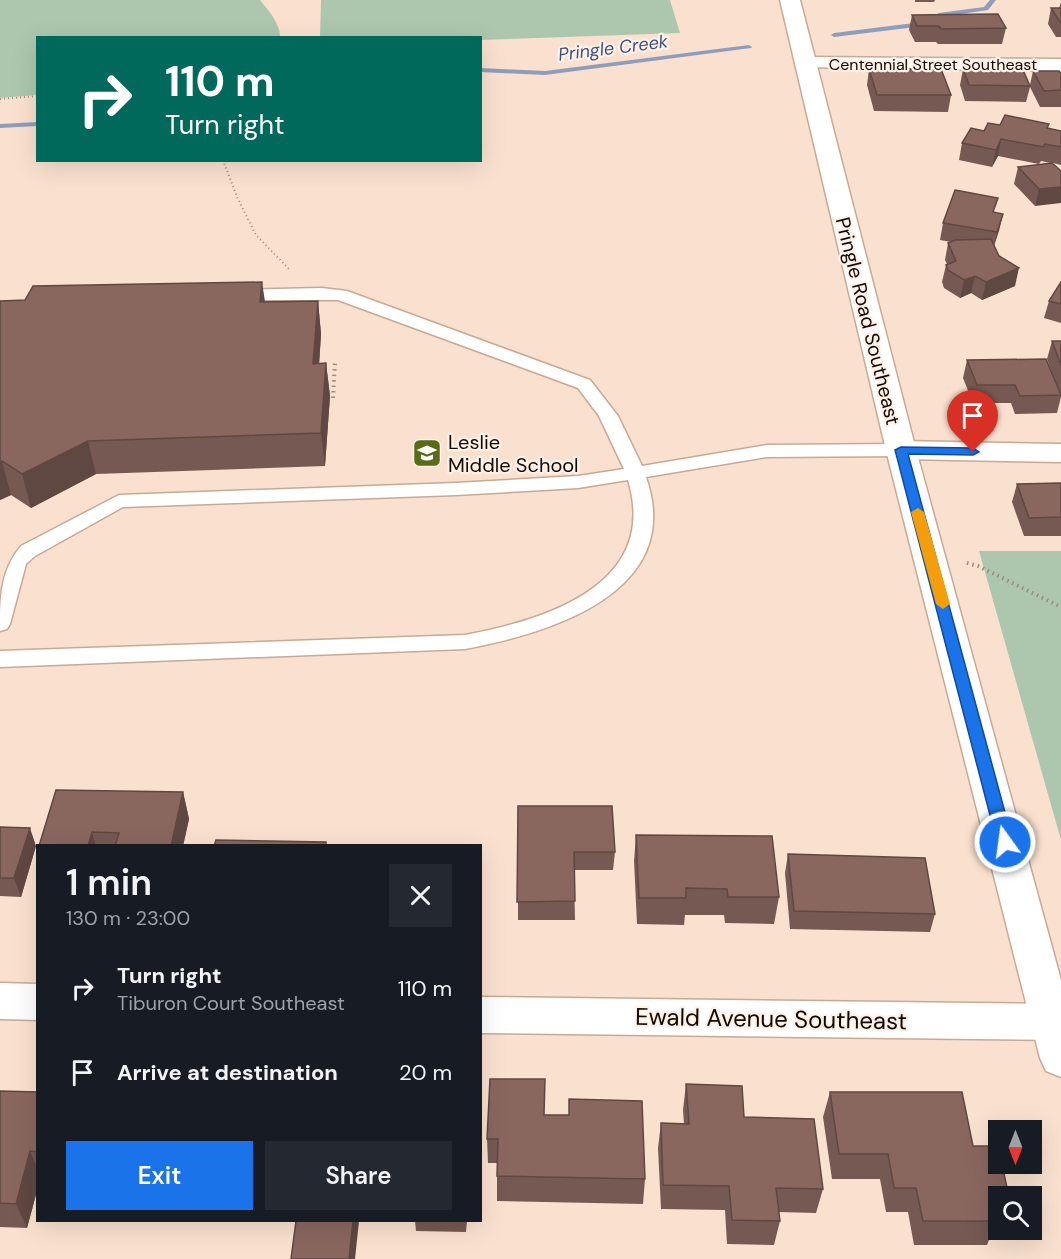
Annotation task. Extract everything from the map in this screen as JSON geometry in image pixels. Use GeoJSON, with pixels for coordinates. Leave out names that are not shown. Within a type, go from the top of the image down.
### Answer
{"type":"FeatureCollection","features":[{"type":"Feature","properties":{"kind":"main road","name":"Pringle Road Southeast"},"geometry":{"type":"LineString","coordinates":[[790,0],[901,450],[1058,1034]]}},
{"type":"Feature","properties":{"kind":"main road","name":"Centennial Street Southeast"},"geometry":{"type":"LineString","coordinates":[[806,63],[1061,66]]}},
{"type":"Feature","properties":{"kind":"main road"},"geometry":{"type":"LineString","coordinates":[[901,450],[1061,453]]}},
{"type":"Feature","properties":{"kind":"main road"},"geometry":{"type":"LineString","coordinates":[[0,1001],[36,1002]]}},
{"type":"Feature","properties":{"kind":"main road","name":"Ewald Avenue Southeast"},"geometry":{"type":"LineString","coordinates":[[482,1016],[1058,1034]]}},
{"type":"Feature","properties":{"kind":"lane"},"geometry":{"type":"LineString","coordinates":[[0,659],[465,642],[508,635],[545,624],[601,591],[626,566],[643,536],[644,510],[637,474],[597,396],[584,384],[341,295],[302,293],[219,295]]}},
{"type":"Feature","properties":{"kind":"lane"},"geometry":{"type":"LineString","coordinates":[[0,624],[17,562],[28,551],[119,501],[456,489],[578,482],[767,451],[901,450]]}},
{"type":"Feature","properties":{"kind":"path"},"geometry":{"type":"LineString","coordinates":[[0,99],[36,96]]}},
{"type":"Feature","properties":{"kind":"path"},"geometry":{"type":"LineString","coordinates":[[224,162],[237,197],[256,235],[289,268],[302,293]]}},
{"type":"Feature","properties":{"kind":"path"},"geometry":{"type":"LineString","coordinates":[[333,398],[335,361]]}},
{"type":"Feature","properties":{"kind":"path"},"geometry":{"type":"LineString","coordinates":[[969,564],[1061,607]]}},
{"type":"Feature","properties":{"kind":"green space"},"geometry":{"type":"Polygon","coordinates":[[[0,0],[260,0],[276,22],[280,33],[280,36],[36,36],[36,95],[0,98],[0,0]]]}},
{"type":"Feature","properties":{"kind":"green space"},"geometry":{"type":"Polygon","coordinates":[[[321,0],[670,0],[680,33],[482,40],[482,36],[320,36],[321,0]]]}},
{"type":"Feature","properties":{"kind":"green space"},"geometry":{"type":"Polygon","coordinates":[[[979,551],[1061,551],[1061,840],[979,551]]]}},
{"type":"Feature","properties":{"kind":"building"},"geometry":{"type":"Polygon","coordinates":[[[1051,8],[1061,8],[1061,22],[1060,22],[1051,8]]]}},
{"type":"Feature","properties":{"kind":"building"},"geometry":{"type":"Polygon","coordinates":[[[998,14],[1006,28],[941,29],[939,26],[917,26],[912,15],[998,14]]]}},
{"type":"Feature","properties":{"kind":"building"},"geometry":{"type":"Polygon","coordinates":[[[869,69],[941,69],[951,95],[877,95],[869,69]]]}},
{"type":"Feature","properties":{"kind":"building"},"geometry":{"type":"Polygon","coordinates":[[[963,69],[1023,70],[1030,86],[969,85],[963,69]]]}},
{"type":"Feature","properties":{"kind":"building"},"geometry":{"type":"Polygon","coordinates":[[[1033,71],[1059,71],[1061,90],[1044,91],[1033,71]]]}},
{"type":"Feature","properties":{"kind":"building"},"geometry":{"type":"Polygon","coordinates":[[[1005,115],[1049,124],[1047,128],[1061,131],[1061,147],[1045,144],[1043,147],[1001,139],[996,150],[962,143],[971,128],[984,131],[988,123],[1000,125],[1005,115]]]}},
{"type":"Feature","properties":{"kind":"building"},"geometry":{"type":"Polygon","coordinates":[[[1052,163],[1061,171],[1061,187],[1039,189],[1018,167],[1052,163]]]}},
{"type":"Feature","properties":{"kind":"building"},"geometry":{"type":"Polygon","coordinates":[[[955,190],[998,198],[993,212],[1003,214],[997,232],[943,223],[955,190]]]}},
{"type":"Feature","properties":{"kind":"building"},"geometry":{"type":"Polygon","coordinates":[[[991,239],[999,256],[1019,268],[986,282],[975,276],[964,280],[948,270],[946,265],[956,261],[948,243],[955,240],[991,239]]]}},
{"type":"Feature","properties":{"kind":"building"},"geometry":{"type":"Polygon","coordinates":[[[262,282],[260,302],[318,301],[313,364],[326,363],[321,433],[88,441],[22,474],[0,461],[0,301],[25,300],[33,286],[262,282]]]}},
{"type":"Feature","properties":{"kind":"building"},"geometry":{"type":"Polygon","coordinates":[[[1061,282],[1061,304],[1049,301],[1061,282]]]}},
{"type":"Feature","properties":{"kind":"building"},"geometry":{"type":"Polygon","coordinates":[[[1052,341],[1061,341],[1061,365],[1052,341]]]}},
{"type":"Feature","properties":{"kind":"building"},"geometry":{"type":"Polygon","coordinates":[[[1046,359],[1061,395],[1020,396],[1015,385],[977,385],[967,360],[1046,359]]]}},
{"type":"Feature","properties":{"kind":"building"},"geometry":{"type":"Polygon","coordinates":[[[1061,483],[1061,517],[1029,518],[1017,484],[1061,483]]]}},
{"type":"Feature","properties":{"kind":"building"},"geometry":{"type":"Polygon","coordinates":[[[56,790],[183,792],[171,844],[116,844],[119,833],[92,832],[89,844],[40,844],[56,790]]]}},
{"type":"Feature","properties":{"kind":"building"},"geometry":{"type":"Polygon","coordinates":[[[518,806],[612,806],[615,852],[574,852],[575,901],[517,902],[518,806]]]}},
{"type":"Feature","properties":{"kind":"building"},"geometry":{"type":"Polygon","coordinates":[[[0,827],[30,828],[14,878],[0,878],[0,827]]]}},
{"type":"Feature","properties":{"kind":"building"},"geometry":{"type":"Polygon","coordinates":[[[636,835],[772,836],[779,897],[728,897],[727,889],[686,888],[686,898],[639,898],[636,835]]]}},
{"type":"Feature","properties":{"kind":"building"},"geometry":{"type":"Polygon","coordinates":[[[216,840],[326,842],[326,844],[215,844],[216,840]]]}},
{"type":"Feature","properties":{"kind":"building"},"geometry":{"type":"Polygon","coordinates":[[[788,854],[925,858],[935,914],[794,911],[788,854]]]}},
{"type":"Feature","properties":{"kind":"building"},"geometry":{"type":"Polygon","coordinates":[[[490,1079],[545,1079],[544,1115],[569,1115],[569,1099],[642,1101],[645,1179],[497,1176],[498,1139],[487,1139],[490,1079]]]}},
{"type":"Feature","properties":{"kind":"building"},"geometry":{"type":"Polygon","coordinates":[[[686,1084],[742,1086],[744,1117],[814,1119],[823,1189],[776,1188],[780,1221],[732,1220],[729,1186],[663,1185],[661,1123],[689,1124],[686,1084]]]}},
{"type":"Feature","properties":{"kind":"building"},"geometry":{"type":"Polygon","coordinates":[[[0,1091],[36,1092],[36,1152],[30,1151],[16,1204],[0,1203],[0,1091]]]}},
{"type":"Feature","properties":{"kind":"building"},"geometry":{"type":"Polygon","coordinates":[[[830,1092],[962,1092],[973,1146],[988,1146],[988,1174],[1004,1174],[1007,1186],[988,1186],[988,1221],[923,1221],[916,1188],[894,1188],[888,1154],[839,1154],[830,1092]]]}},
{"type":"Feature","properties":{"kind":"building"},"geometry":{"type":"Polygon","coordinates":[[[296,1222],[353,1222],[349,1259],[291,1259],[296,1222]]]}},
{"type":"Feature","properties":{"kind":"waterway","name":"Pringle Creek"},"geometry":{"type":"LineString","coordinates":[[834,35],[924,24],[939,15],[986,9],[993,0]]}},
{"type":"Feature","properties":{"kind":"waterway","name":"Pringle Creek"},"geometry":{"type":"LineString","coordinates":[[482,70],[545,73],[749,47]]}},
{"type":"Feature","properties":{"kind":"waterway","name":"Pringle Creek"},"geometry":{"type":"LineString","coordinates":[[0,126],[36,124]]}},
{"type":"Feature","properties":{"kind":"slow traffic"},"geometry":{"type":"LineString","coordinates":[[918,512],[943,604]]}},
{"type":"Feature","properties":{"kind":"place","name":"Leslie Middle School"},"geometry":{"type":"Point","coordinates":[427,453]}},
{"type":"Feature","properties":{"kind":"route"},"geometry":{"type":"LineString","coordinates":[[973,452],[901,450],[1005,842]]}}]}
